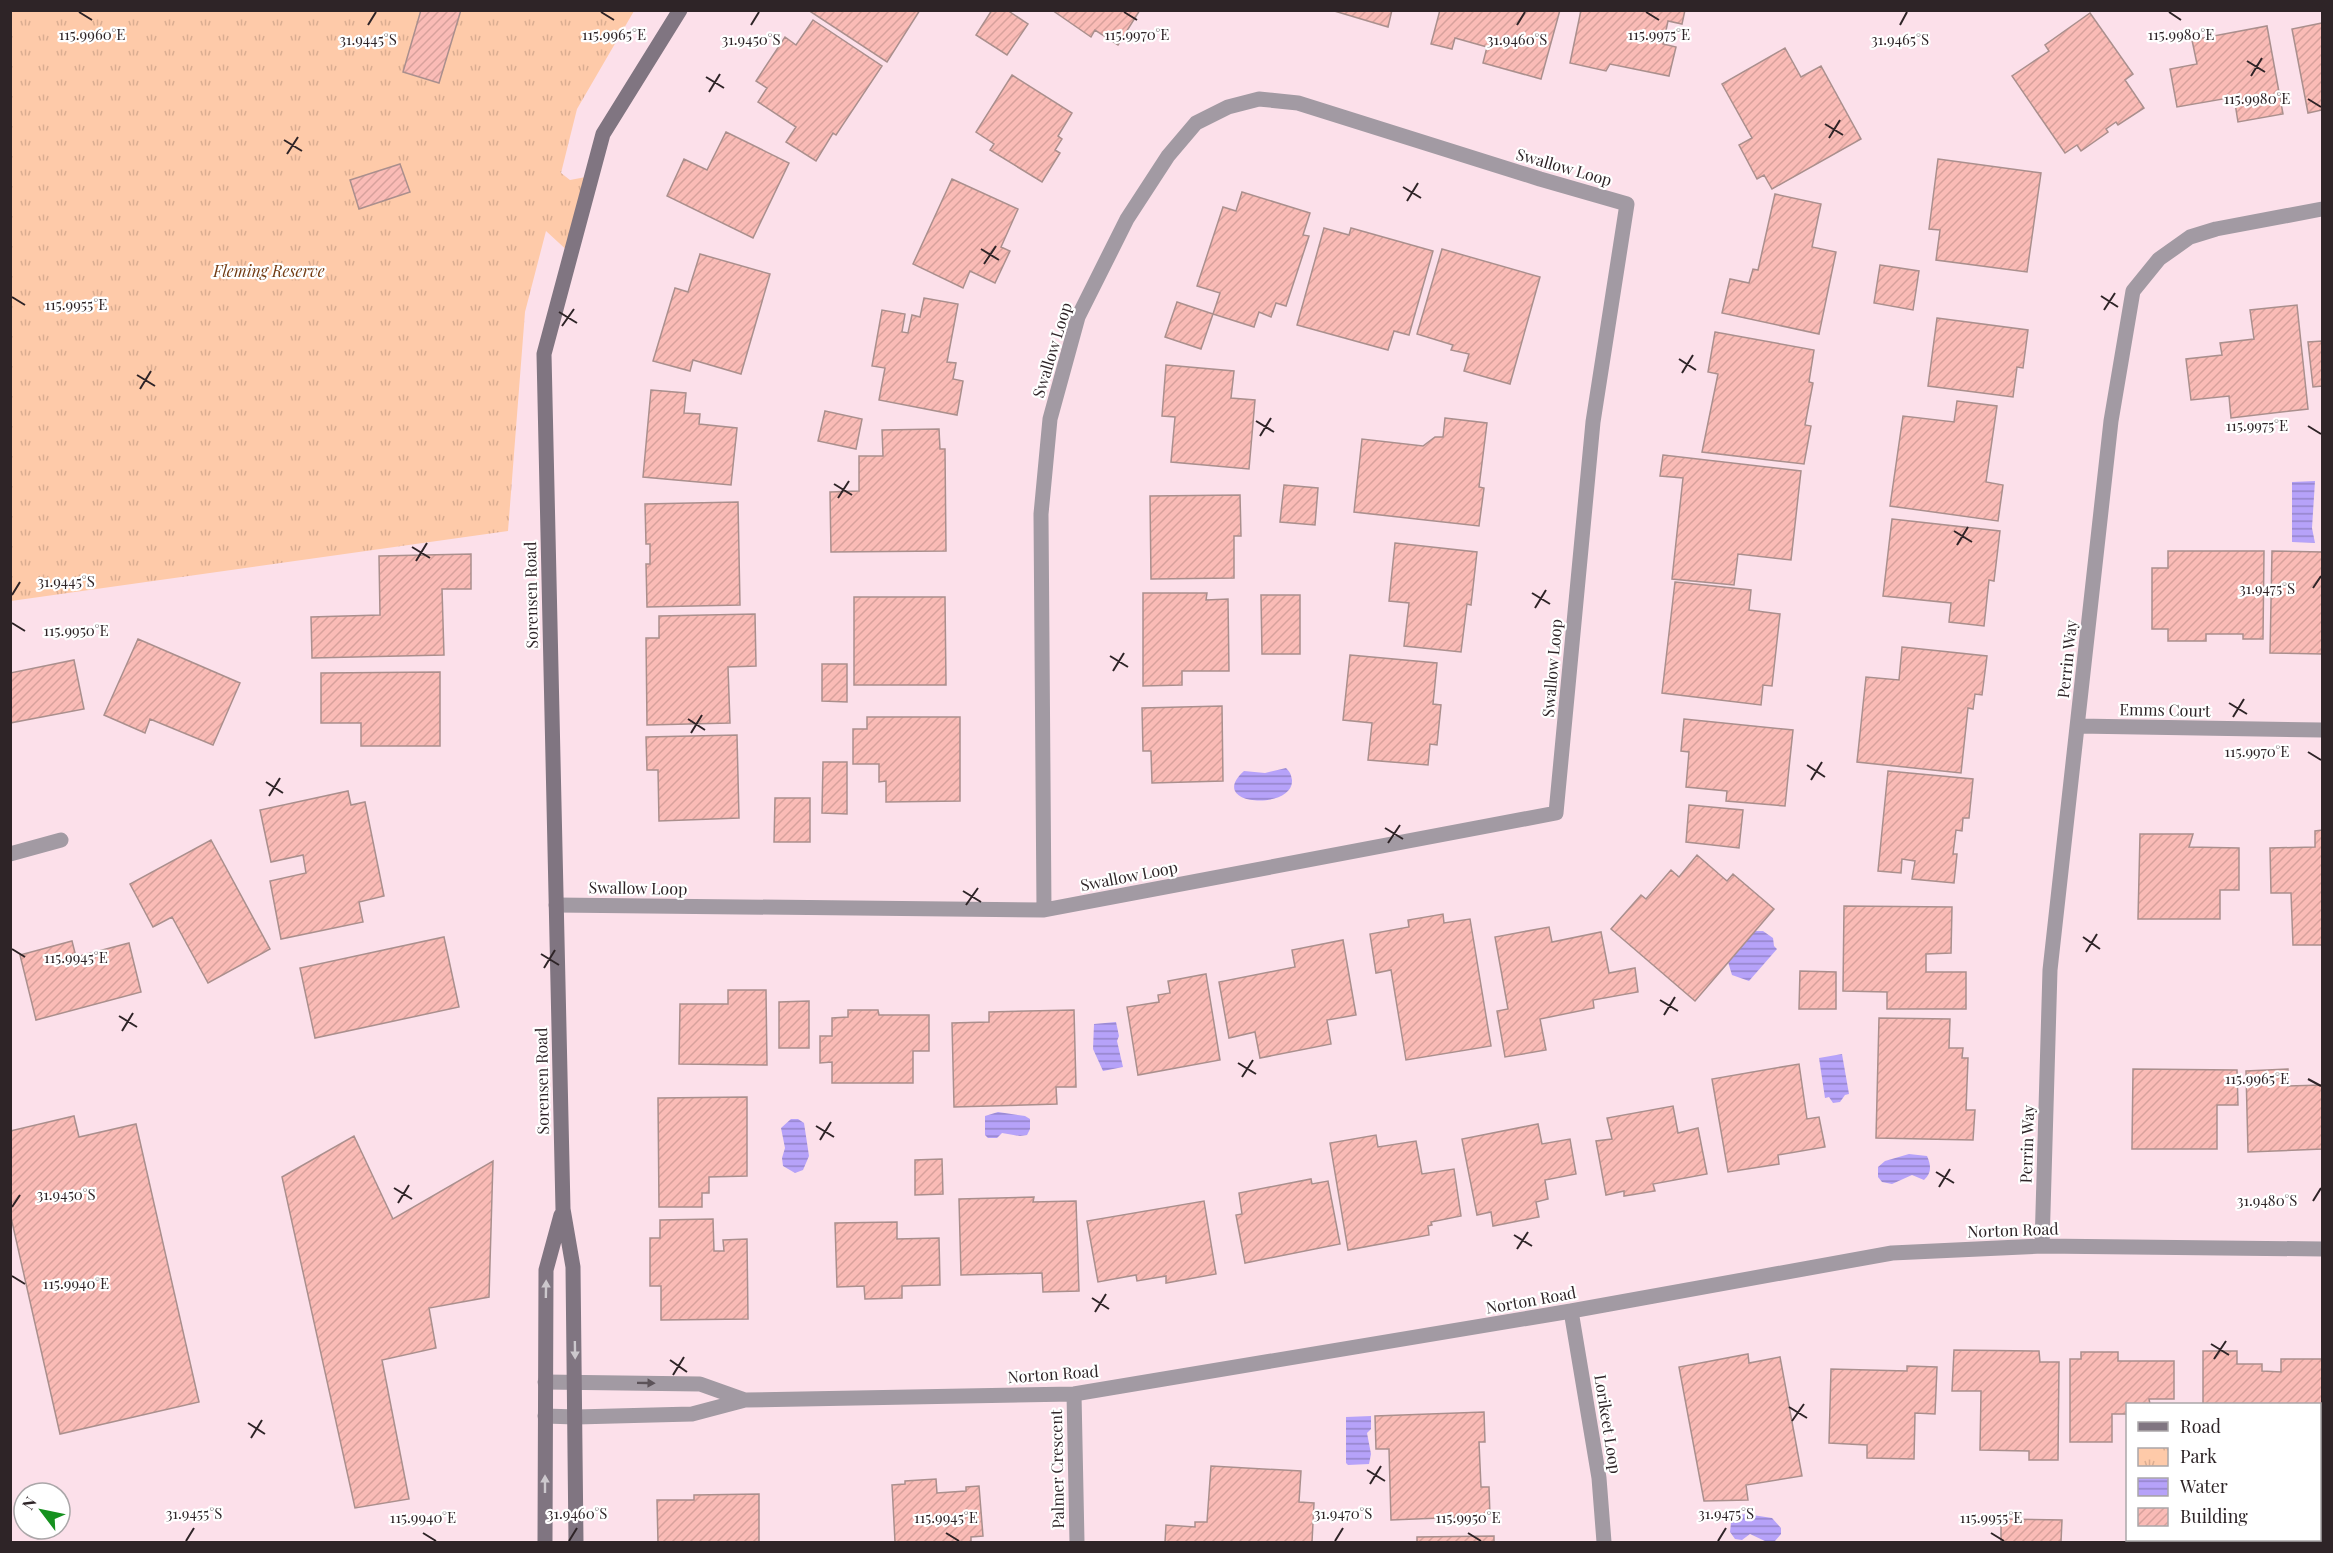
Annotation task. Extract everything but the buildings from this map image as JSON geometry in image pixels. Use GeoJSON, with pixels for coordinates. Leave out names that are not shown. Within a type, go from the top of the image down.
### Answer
{"type":"FeatureCollection","features":[{"type":"Feature","properties":{"kind":"street","name":"Sorensen Road"},"geometry":{"type":"LineString","coordinates":[[576,1542],[573,1267],[563,1209],[544,354],[603,134],[680,10]]}},
{"type":"Feature","properties":{"kind":"street","name":"Swallow Loop"},"geometry":{"type":"LineString","coordinates":[[556,905],[1044,910],[1556,813],[1593,422],[1628,204],[1540,179],[1298,103],[1259,99],[1228,106],[1196,123],[1168,156],[1127,219],[1078,317],[1050,419],[1041,514],[1044,910]]}},
{"type":"Feature","properties":{"kind":"street","name":"Perrin Way"},"geometry":{"type":"LineString","coordinates":[[2042,1246],[2050,970],[2111,421],[2133,291],[2159,259],[2190,237],[2216,229],[2322,209]]}},
{"type":"Feature","properties":{"kind":"street","name":"Emms Court"},"geometry":{"type":"LineString","coordinates":[[2078,726],[2322,730]]}},
{"type":"Feature","properties":{"kind":"street"},"geometry":{"type":"LineString","coordinates":[[10,854],[61,840]]}},
{"type":"Feature","properties":{"kind":"street","name":"Sorensen Road"},"geometry":{"type":"LineString","coordinates":[[545,1542],[546,1270],[563,1209]]}},
{"type":"Feature","properties":{"kind":"street","name":"Norton Road"},"geometry":{"type":"LineString","coordinates":[[545,1416],[692,1414],[745,1400],[1074,1394],[1571,1311],[1892,1253],[2042,1246],[2322,1249]]}},
{"type":"Feature","properties":{"kind":"street","name":"Lorikeet Loop"},"geometry":{"type":"LineString","coordinates":[[1571,1311],[1599,1478],[1604,1542]]}},
{"type":"Feature","properties":{"kind":"street","name":"Norton Road"},"geometry":{"type":"LineString","coordinates":[[545,1382],[700,1384],[745,1400]]}},
{"type":"Feature","properties":{"kind":"street","name":"Palmer Crescent"},"geometry":{"type":"LineString","coordinates":[[1074,1394],[1077,1542]]}},
{"type":"Feature","properties":{"kind":"green space","name":"Fleming Reserve"},"geometry":{"type":"Polygon","coordinates":[[[11,11],[634,11],[577,109],[561,173],[570,180],[591,176],[571,254],[546,231],[525,312],[508,531],[11,601],[11,11]]]}},
{"type":"Feature","properties":{"kind":"water"},"geometry":{"type":"Polygon","coordinates":[[[2315,481],[2312,528],[2315,543],[2292,542],[2292,482],[2315,481]]]}},
{"type":"Feature","properties":{"kind":"water"},"geometry":{"type":"Polygon","coordinates":[[[1286,768],[1292,780],[1289,790],[1280,797],[1254,800],[1235,792],[1235,783],[1244,771],[1265,773],[1286,768]]]}},
{"type":"Feature","properties":{"kind":"water"},"geometry":{"type":"Polygon","coordinates":[[[1755,931],[1763,931],[1773,938],[1777,949],[1749,981],[1732,975],[1728,962],[1755,931]]]}},
{"type":"Feature","properties":{"kind":"water"},"geometry":{"type":"Polygon","coordinates":[[[1116,1022],[1119,1036],[1117,1041],[1123,1067],[1103,1071],[1093,1049],[1094,1024],[1116,1022]]]}},
{"type":"Feature","properties":{"kind":"water"},"geometry":{"type":"Polygon","coordinates":[[[1842,1054],[1849,1094],[1845,1095],[1840,1102],[1833,1103],[1829,1097],[1825,1098],[1819,1058],[1842,1054]]]}},
{"type":"Feature","properties":{"kind":"water"},"geometry":{"type":"Polygon","coordinates":[[[998,1112],[1025,1116],[1030,1119],[1030,1129],[1027,1135],[1002,1133],[997,1138],[988,1138],[985,1135],[985,1116],[998,1112]]]}},
{"type":"Feature","properties":{"kind":"water"},"geometry":{"type":"Polygon","coordinates":[[[791,1119],[798,1119],[804,1123],[809,1156],[803,1170],[795,1173],[783,1166],[782,1158],[785,1148],[781,1128],[791,1119]]]}},
{"type":"Feature","properties":{"kind":"water"},"geometry":{"type":"Polygon","coordinates":[[[1909,1154],[1927,1156],[1930,1169],[1927,1177],[1924,1180],[1912,1175],[1892,1184],[1882,1182],[1878,1177],[1878,1167],[1885,1161],[1909,1154]]]}},
{"type":"Feature","properties":{"kind":"water"},"geometry":{"type":"Polygon","coordinates":[[[1371,1416],[1371,1429],[1367,1433],[1371,1454],[1369,1464],[1348,1465],[1346,1463],[1346,1417],[1371,1416]]]}},
{"type":"Feature","properties":{"kind":"water"},"geometry":{"type":"Polygon","coordinates":[[[1739,1515],[1772,1518],[1781,1528],[1781,1534],[1775,1541],[1767,1542],[1750,1534],[1742,1540],[1735,1539],[1730,1532],[1731,1523],[1739,1515]]]}}]}
